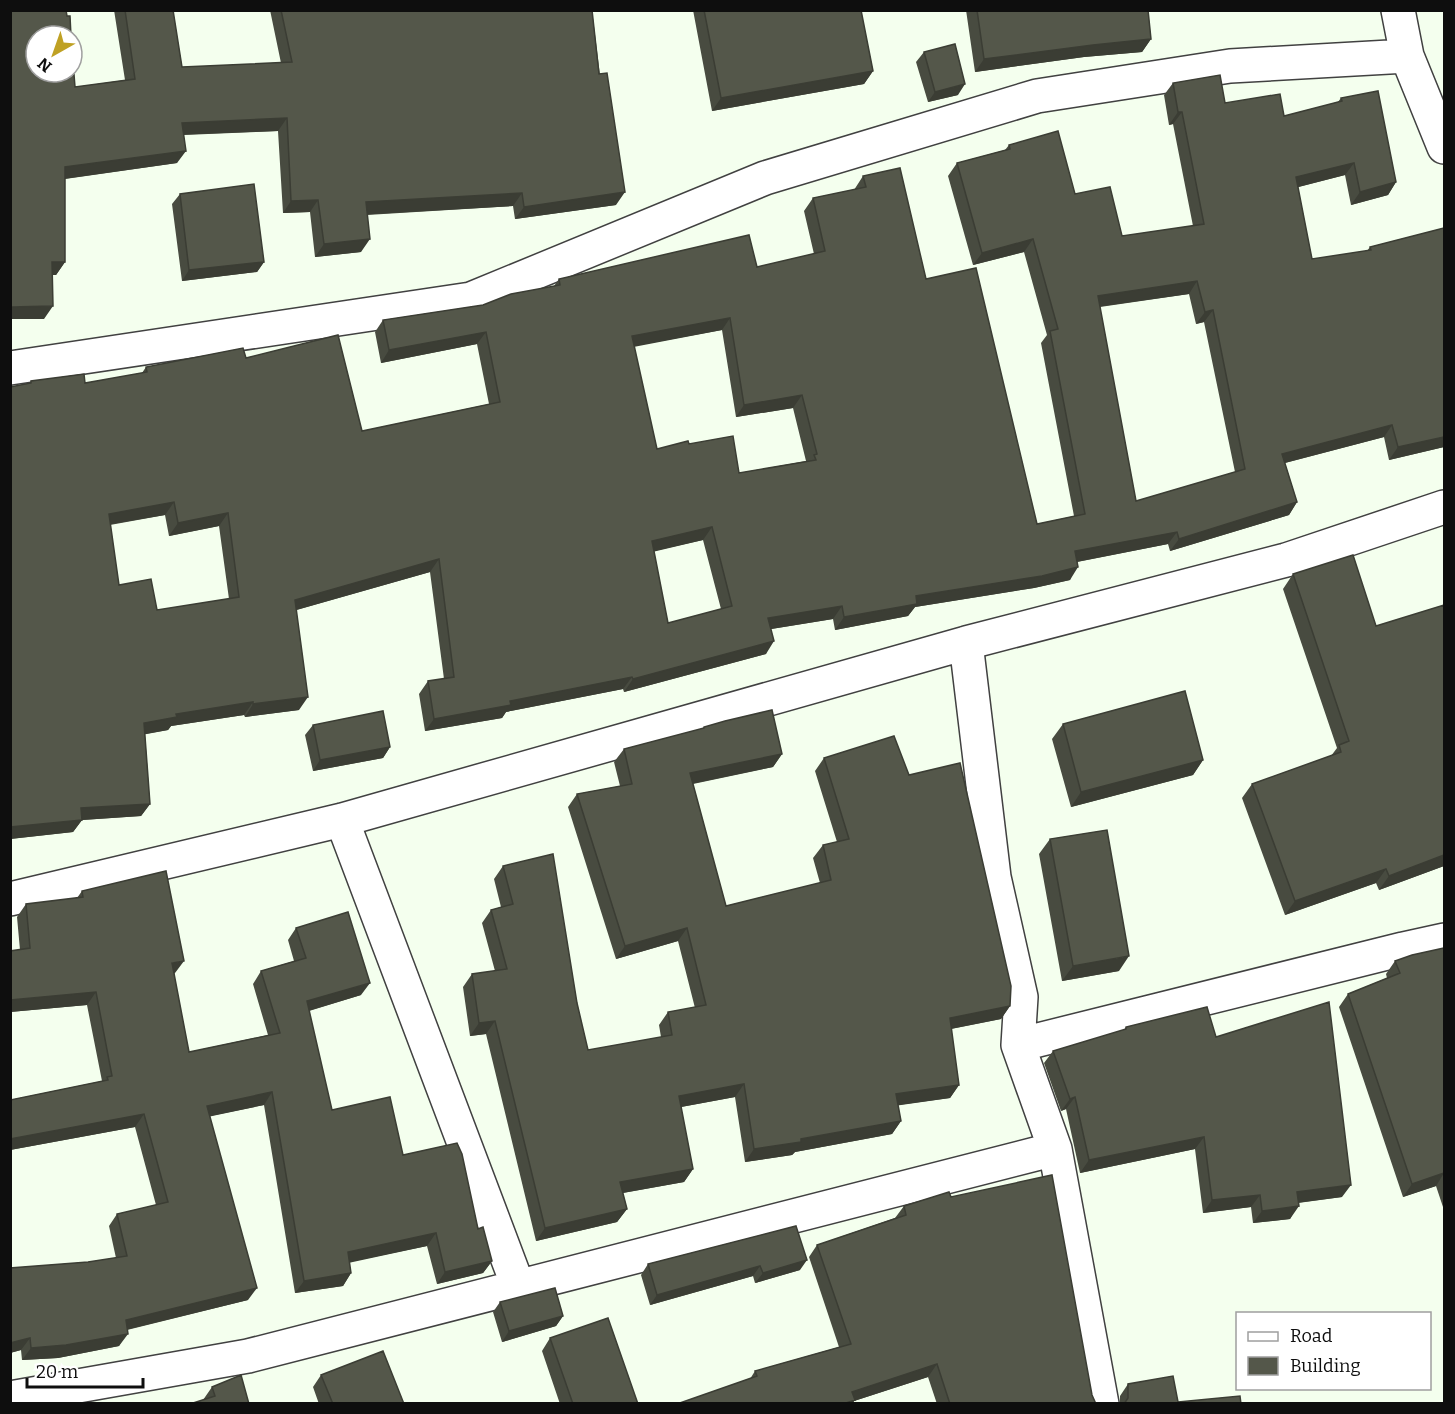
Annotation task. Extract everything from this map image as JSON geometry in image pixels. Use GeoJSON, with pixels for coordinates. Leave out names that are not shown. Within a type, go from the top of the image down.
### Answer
{"type":"FeatureCollection","features":[{"type":"Feature","properties":{"kind":"street"},"geometry":{"type":"LineString","coordinates":[[1398,10],[1407,56],[1444,147]]}},
{"type":"Feature","properties":{"kind":"street"},"geometry":{"type":"LineString","coordinates":[[10,368],[471,299],[765,178],[1036,96],[1230,66],[1407,56]]}},
{"type":"Feature","properties":{"kind":"street"},"geometry":{"type":"LineString","coordinates":[[10,899],[342,820],[966,643],[1286,560],[1444,507]]}},
{"type":"Feature","properties":{"kind":"street"},"geometry":{"type":"LineString","coordinates":[[966,643],[994,877],[1021,997],[1018,1045],[1055,1149],[1102,1404]]}},
{"type":"Feature","properties":{"kind":"street"},"geometry":{"type":"LineString","coordinates":[[342,820],[518,1286]]}},
{"type":"Feature","properties":{"kind":"street"},"geometry":{"type":"LineString","coordinates":[[1018,1045],[1444,940]]}},
{"type":"Feature","properties":{"kind":"street"},"geometry":{"type":"LineString","coordinates":[[10,1398],[248,1356],[1055,1149]]}},
{"type":"Feature","properties":{"kind":"building"},"geometry":{"type":"Polygon","coordinates":[[[10,10],[66,10],[67,16],[70,16],[70,24],[24,24],[24,84],[75,84],[75,87],[135,79],[125,10],[173,10],[182,67],[292,62],[281,10],[592,10],[599,74],[607,73],[625,192],[524,207],[522,193],[366,202],[370,239],[324,244],[318,200],[291,201],[287,118],[182,123],[186,151],[65,167],[65,262],[52,262],[53,306],[10,307],[10,10]]]}},
{"type":"Feature","properties":{"kind":"building"},"geometry":{"type":"Polygon","coordinates":[[[704,10],[861,10],[873,71],[721,98],[704,10]]]}},
{"type":"Feature","properties":{"kind":"building"},"geometry":{"type":"Polygon","coordinates":[[[977,10],[1148,10],[1151,39],[984,59],[977,10]]]}},
{"type":"Feature","properties":{"kind":"building"},"geometry":{"type":"Polygon","coordinates":[[[955,44],[965,84],[935,92],[924,52],[955,44]]]}},
{"type":"Feature","properties":{"kind":"building"},"geometry":{"type":"Polygon","coordinates":[[[1220,75],[1225,103],[1280,94],[1284,116],[1342,101],[1341,98],[1378,91],[1396,182],[1360,192],[1354,163],[1296,177],[1312,259],[1371,250],[1370,247],[1444,228],[1444,437],[1398,447],[1392,425],[1282,454],[1297,502],[1179,539],[1177,532],[1075,551],[1078,567],[1042,576],[916,596],[917,604],[844,617],[842,606],[768,618],[774,641],[633,679],[632,677],[510,701],[511,705],[434,719],[428,681],[454,677],[439,559],[295,600],[308,697],[253,704],[253,702],[176,714],[177,717],[144,723],[150,804],[81,808],[82,820],[10,827],[10,387],[31,383],[31,381],[84,374],[85,383],[147,372],[146,367],[243,348],[246,358],[338,335],[362,431],[500,402],[486,332],[389,350],[383,320],[483,305],[511,294],[560,285],[559,279],[749,235],[757,267],[825,251],[813,198],[866,187],[863,176],[900,168],[926,279],[976,268],[1037,524],[1085,514],[1050,331],[1058,329],[1033,239],[982,253],[957,163],[1010,149],[1009,145],[1058,131],[1075,194],[1110,187],[1122,236],[1204,224],[1182,112],[1178,112],[1173,83],[1220,75]],[[1197,281],[1098,296],[1136,501],[1245,469],[1213,310],[1205,312],[1197,281]],[[730,318],[632,336],[657,449],[688,441],[689,444],[733,436],[739,473],[816,460],[814,455],[817,454],[802,395],[744,405],[730,318]],[[174,502],[109,514],[119,585],[151,579],[157,610],[239,597],[228,513],[178,523],[174,502]],[[712,527],[652,541],[668,623],[732,606],[712,527]]]}},
{"type":"Feature","properties":{"kind":"building"},"geometry":{"type":"Polygon","coordinates":[[[254,184],[264,262],[189,270],[180,194],[254,184]]]}},
{"type":"Feature","properties":{"kind":"building"},"geometry":{"type":"Polygon","coordinates":[[[1353,555],[1376,626],[1444,605],[1444,855],[1389,876],[1386,869],[1295,901],[1252,784],[1341,752],[1339,745],[1349,741],[1293,574],[1353,555]]]}},
{"type":"Feature","properties":{"kind":"building"},"geometry":{"type":"Polygon","coordinates":[[[1185,691],[1203,760],[1081,792],[1063,724],[1185,691]]]}},
{"type":"Feature","properties":{"kind":"building"},"geometry":{"type":"Polygon","coordinates":[[[772,710],[782,754],[690,773],[726,906],[831,880],[823,845],[849,839],[824,758],[894,736],[909,775],[960,763],[1011,986],[1010,1006],[950,1018],[959,1085],[896,1094],[901,1121],[801,1139],[801,1142],[754,1149],[744,1084],[679,1096],[693,1169],[620,1182],[627,1209],[545,1228],[495,1021],[479,1023],[472,974],[507,969],[491,910],[513,904],[503,866],[553,854],[577,1003],[588,1050],[672,1035],[668,1012],[706,1005],[687,928],[625,946],[577,794],[632,784],[624,749],[772,710]]]}},
{"type":"Feature","properties":{"kind":"building"},"geometry":{"type":"Polygon","coordinates":[[[383,711],[390,747],[320,760],[313,725],[383,711]]]}},
{"type":"Feature","properties":{"kind":"building"},"geometry":{"type":"Polygon","coordinates":[[[1107,830],[1129,956],[1073,966],[1050,839],[1107,830]]]}},
{"type":"Feature","properties":{"kind":"building"},"geometry":{"type":"Polygon","coordinates":[[[166,871],[184,961],[172,963],[189,1052],[280,1033],[261,971],[306,958],[296,928],[348,912],[370,983],[307,1001],[332,1110],[390,1097],[403,1155],[457,1143],[462,1154],[478,1229],[483,1227],[492,1261],[445,1272],[436,1233],[348,1252],[351,1273],[304,1281],[272,1092],[207,1106],[257,1288],[126,1320],[128,1334],[66,1345],[31,1348],[30,1338],[10,1343],[10,1268],[88,1262],[127,1256],[117,1214],[168,1202],[144,1114],[10,1139],[10,1100],[108,1080],[107,1077],[112,1076],[96,992],[10,1000],[10,951],[30,948],[26,904],[83,897],[82,891],[166,871]]]}},
{"type":"Feature","properties":{"kind":"building"},"geometry":{"type":"Polygon","coordinates":[[[1444,948],[1444,1173],[1412,1184],[1348,994],[1400,973],[1395,961],[1444,948]]]}},
{"type":"Feature","properties":{"kind":"building"},"geometry":{"type":"Polygon","coordinates":[[[1329,1002],[1351,1185],[1297,1192],[1299,1206],[1262,1211],[1260,1195],[1212,1200],[1204,1137],[1089,1160],[1075,1097],[1070,1099],[1053,1051],[1126,1029],[1126,1027],[1207,1007],[1216,1037],[1329,1002]]]}},
{"type":"Feature","properties":{"kind":"building"},"geometry":{"type":"Polygon","coordinates":[[[1052,1175],[1092,1395],[1096,1404],[950,1404],[937,1364],[852,1392],[855,1400],[843,1404],[677,1404],[757,1376],[755,1371],[851,1344],[817,1245],[906,1215],[904,1206],[949,1192],[951,1197],[1052,1175]]]}},
{"type":"Feature","properties":{"kind":"building"},"geometry":{"type":"Polygon","coordinates":[[[796,1226],[807,1260],[763,1273],[760,1266],[657,1295],[648,1264],[796,1226]]]}},
{"type":"Feature","properties":{"kind":"building"},"geometry":{"type":"Polygon","coordinates":[[[555,1288],[563,1316],[509,1331],[500,1302],[555,1288]]]}},
{"type":"Feature","properties":{"kind":"building"},"geometry":{"type":"Polygon","coordinates":[[[608,1318],[638,1404],[573,1404],[550,1338],[608,1318]]]}},
{"type":"Feature","properties":{"kind":"building"},"geometry":{"type":"Polygon","coordinates":[[[383,1351],[404,1404],[333,1404],[321,1375],[383,1351]]]}},
{"type":"Feature","properties":{"kind":"building"},"geometry":{"type":"Polygon","coordinates":[[[241,1375],[249,1404],[190,1404],[215,1396],[212,1387],[241,1375]]]}},
{"type":"Feature","properties":{"kind":"building"},"geometry":{"type":"Polygon","coordinates":[[[1173,1376],[1178,1402],[1240,1396],[1241,1404],[1124,1404],[1128,1398],[1128,1384],[1173,1376]]]}}]}
